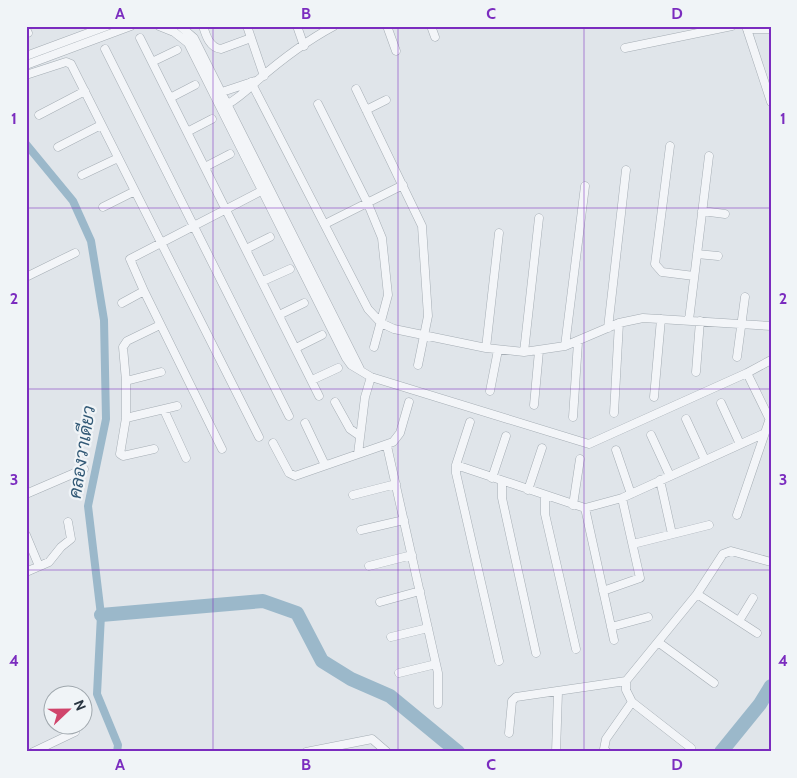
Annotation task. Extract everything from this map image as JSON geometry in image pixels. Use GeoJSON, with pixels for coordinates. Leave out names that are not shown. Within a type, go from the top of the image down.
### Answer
{"type":"FeatureCollection","features":[{"type":"Feature","properties":{"kind":"street"},"geometry":{"type":"LineString","coordinates":[[26,65],[107,26]]}},
{"type":"Feature","properties":{"kind":"street"},"geometry":{"type":"LineString","coordinates":[[26,56],[131,26]]}},
{"type":"Feature","properties":{"kind":"street"},"geometry":{"type":"LineString","coordinates":[[159,26],[174,32],[188,43],[223,99],[271,186],[360,369]]}},
{"type":"Feature","properties":{"kind":"street"},"geometry":{"type":"LineString","coordinates":[[180,26],[194,38],[223,99],[262,190],[346,358],[351,365],[371,377],[589,444],[747,374],[771,360]]}},
{"type":"Feature","properties":{"kind":"street"},"geometry":{"type":"LineString","coordinates":[[203,26],[210,42],[216,48],[221,49],[251,38]]}},
{"type":"Feature","properties":{"kind":"street"},"geometry":{"type":"LineString","coordinates":[[247,26],[264,76]]}},
{"type":"Feature","properties":{"kind":"street"},"geometry":{"type":"LineString","coordinates":[[297,26],[304,46]]}},
{"type":"Feature","properties":{"kind":"street"},"geometry":{"type":"LineString","coordinates":[[223,99],[254,83],[334,26]]}},
{"type":"Feature","properties":{"kind":"street"},"geometry":{"type":"LineString","coordinates":[[387,26],[396,51]]}},
{"type":"Feature","properties":{"kind":"street"},"geometry":{"type":"LineString","coordinates":[[432,26],[435,37]]}},
{"type":"Feature","properties":{"kind":"street"},"geometry":{"type":"LineString","coordinates":[[625,48],[732,26]]}},
{"type":"Feature","properties":{"kind":"street"},"geometry":{"type":"LineString","coordinates":[[771,29],[747,28],[771,102]]}},
{"type":"Feature","properties":{"kind":"street"},"geometry":{"type":"LineString","coordinates":[[140,38],[319,396]]}},
{"type":"Feature","properties":{"kind":"street"},"geometry":{"type":"LineString","coordinates":[[104,49],[289,416]]}},
{"type":"Feature","properties":{"kind":"street"},"geometry":{"type":"LineString","coordinates":[[152,62],[177,50]]}},
{"type":"Feature","properties":{"kind":"street"},"geometry":{"type":"LineString","coordinates":[[26,75],[69,62],[259,437]]}},
{"type":"Feature","properties":{"kind":"street"},"geometry":{"type":"LineString","coordinates":[[223,99],[254,83]]}},
{"type":"Feature","properties":{"kind":"street"},"geometry":{"type":"LineString","coordinates":[[254,83],[368,310],[381,323],[394,329],[441,339],[498,350],[524,352],[565,346],[620,323],[644,318],[771,326]]}},
{"type":"Feature","properties":{"kind":"street"},"geometry":{"type":"LineString","coordinates":[[170,98],[195,85]]}},
{"type":"Feature","properties":{"kind":"street"},"geometry":{"type":"LineString","coordinates":[[356,89],[404,185],[423,234],[428,316],[418,365]]}},
{"type":"Feature","properties":{"kind":"street"},"geometry":{"type":"LineString","coordinates":[[39,115],[85,91]]}},
{"type":"Feature","properties":{"kind":"street"},"geometry":{"type":"LineString","coordinates":[[366,110],[386,100]]}},
{"type":"Feature","properties":{"kind":"street"},"geometry":{"type":"LineString","coordinates":[[318,104],[380,230],[388,295],[374,347]]}},
{"type":"Feature","properties":{"kind":"street"},"geometry":{"type":"LineString","coordinates":[[187,132],[212,120]]}},
{"type":"Feature","properties":{"kind":"street"},"geometry":{"type":"LineString","coordinates":[[58,147],[101,125]]}},
{"type":"Feature","properties":{"kind":"street"},"geometry":{"type":"LineString","coordinates":[[670,146],[655,264],[662,272],[694,276]]}},
{"type":"Feature","properties":{"kind":"street"},"geometry":{"type":"LineString","coordinates":[[205,167],[230,154]]}},
{"type":"Feature","properties":{"kind":"street"},"geometry":{"type":"LineString","coordinates":[[689,320],[709,156]]}},
{"type":"Feature","properties":{"kind":"street"},"geometry":{"type":"LineString","coordinates":[[82,176],[118,158]]}},
{"type":"Feature","properties":{"kind":"street"},"geometry":{"type":"LineString","coordinates":[[608,328],[626,170]]}},
{"type":"Feature","properties":{"kind":"street"},"geometry":{"type":"LineString","coordinates":[[325,224],[404,185]]}},
{"type":"Feature","properties":{"kind":"street"},"geometry":{"type":"LineString","coordinates":[[222,449],[160,325],[130,259],[159,242],[271,186]]}},
{"type":"Feature","properties":{"kind":"street"},"geometry":{"type":"LineString","coordinates":[[565,346],[585,186]]}},
{"type":"Feature","properties":{"kind":"street"},"geometry":{"type":"LineString","coordinates":[[103,207],[135,191]]}},
{"type":"Feature","properties":{"kind":"street"},"geometry":{"type":"LineString","coordinates":[[702,211],[725,214]]}},
{"type":"Feature","properties":{"kind":"street"},"geometry":{"type":"LineString","coordinates":[[524,352],[540,218]]}},
{"type":"Feature","properties":{"kind":"street"},"geometry":{"type":"LineString","coordinates":[[486,348],[499,233]]}},
{"type":"Feature","properties":{"kind":"street"},"geometry":{"type":"LineString","coordinates":[[246,249],[270,237]]}},
{"type":"Feature","properties":{"kind":"street"},"geometry":{"type":"LineString","coordinates":[[26,277],[75,253]]}},
{"type":"Feature","properties":{"kind":"street"},"geometry":{"type":"LineString","coordinates":[[697,254],[718,256]]}},
{"type":"Feature","properties":{"kind":"street"},"geometry":{"type":"LineString","coordinates":[[263,282],[290,269]]}},
{"type":"Feature","properties":{"kind":"street"},"geometry":{"type":"LineString","coordinates":[[122,303],[144,291]]}},
{"type":"Feature","properties":{"kind":"street"},"geometry":{"type":"LineString","coordinates":[[737,357],[745,297]]}},
{"type":"Feature","properties":{"kind":"street"},"geometry":{"type":"LineString","coordinates":[[279,315],[304,303]]}},
{"type":"Feature","properties":{"kind":"street"},"geometry":{"type":"LineString","coordinates":[[654,397],[661,319]]}},
{"type":"Feature","properties":{"kind":"street"},"geometry":{"type":"LineString","coordinates":[[696,372],[700,321]]}},
{"type":"Feature","properties":{"kind":"street"},"geometry":{"type":"LineString","coordinates":[[614,412],[620,323]]}},
{"type":"Feature","properties":{"kind":"street"},"geometry":{"type":"LineString","coordinates":[[154,449],[121,455],[126,418],[123,344],[160,325]]}},
{"type":"Feature","properties":{"kind":"street"},"geometry":{"type":"LineString","coordinates":[[296,348],[322,335]]}},
{"type":"Feature","properties":{"kind":"street"},"geometry":{"type":"LineString","coordinates":[[573,417],[578,342]]}},
{"type":"Feature","properties":{"kind":"street"},"geometry":{"type":"LineString","coordinates":[[490,391],[498,350]]}},
{"type":"Feature","properties":{"kind":"street"},"geometry":{"type":"LineString","coordinates":[[534,405],[539,351]]}},
{"type":"Feature","properties":{"kind":"street"},"geometry":{"type":"LineString","coordinates":[[312,380],[338,368]]}},
{"type":"Feature","properties":{"kind":"street"},"geometry":{"type":"LineString","coordinates":[[126,381],[161,372]]}},
{"type":"Feature","properties":{"kind":"street"},"geometry":{"type":"LineString","coordinates":[[737,514],[763,434],[770,421],[747,374]]}},
{"type":"Feature","properties":{"kind":"street"},"geometry":{"type":"LineString","coordinates":[[358,454],[365,397],[371,377]]}},
{"type":"Feature","properties":{"kind":"street"},"geometry":{"type":"LineString","coordinates":[[335,402],[350,429],[360,436]]}},
{"type":"Feature","properties":{"kind":"street"},"geometry":{"type":"LineString","coordinates":[[273,443],[289,473],[293,476],[388,446],[400,433],[409,402]]}},
{"type":"Feature","properties":{"kind":"street"},"geometry":{"type":"LineString","coordinates":[[721,403],[740,444]]}},
{"type":"Feature","properties":{"kind":"street"},"geometry":{"type":"LineString","coordinates":[[126,418],[177,406]]}},
{"type":"Feature","properties":{"kind":"street"},"geometry":{"type":"LineString","coordinates":[[164,410],[186,458]]}},
{"type":"Feature","properties":{"kind":"street"},"geometry":{"type":"LineString","coordinates":[[686,419],[705,460]]}},
{"type":"Feature","properties":{"kind":"street"},"geometry":{"type":"LineString","coordinates":[[305,422],[325,465]]}},
{"type":"Feature","properties":{"kind":"street"},"geometry":{"type":"LineString","coordinates":[[470,422],[456,465],[499,661]]}},
{"type":"Feature","properties":{"kind":"street"},"geometry":{"type":"LineString","coordinates":[[456,465],[502,482],[585,508],[622,498],[763,434]]}},
{"type":"Feature","properties":{"kind":"street"},"geometry":{"type":"LineString","coordinates":[[651,435],[670,476]]}},
{"type":"Feature","properties":{"kind":"street"},"geometry":{"type":"LineString","coordinates":[[492,478],[506,436]]}},
{"type":"Feature","properties":{"kind":"street"},"geometry":{"type":"LineString","coordinates":[[388,446],[439,678],[438,704]]}},
{"type":"Feature","properties":{"kind":"street"},"geometry":{"type":"LineString","coordinates":[[528,490],[542,448]]}},
{"type":"Feature","properties":{"kind":"street"},"geometry":{"type":"LineString","coordinates":[[616,450],[631,494]]}},
{"type":"Feature","properties":{"kind":"street"},"geometry":{"type":"LineString","coordinates":[[573,505],[580,459]]}},
{"type":"Feature","properties":{"kind":"street"},"geometry":{"type":"LineString","coordinates":[[26,494],[84,469]]}},
{"type":"Feature","properties":{"kind":"street"},"geometry":{"type":"LineString","coordinates":[[660,480],[672,534]]}},
{"type":"Feature","properties":{"kind":"street"},"geometry":{"type":"LineString","coordinates":[[502,482],[502,498],[536,653]]}},
{"type":"Feature","properties":{"kind":"street"},"geometry":{"type":"LineString","coordinates":[[353,496],[396,484]]}},
{"type":"Feature","properties":{"kind":"street"},"geometry":{"type":"LineString","coordinates":[[545,496],[545,514],[576,649]]}},
{"type":"Feature","properties":{"kind":"street"},"geometry":{"type":"LineString","coordinates":[[603,591],[640,578],[622,498]]}},
{"type":"Feature","properties":{"kind":"street"},"geometry":{"type":"LineString","coordinates":[[585,508],[614,640]]}},
{"type":"Feature","properties":{"kind":"street"},"geometry":{"type":"LineString","coordinates":[[361,530],[404,520]]}},
{"type":"Feature","properties":{"kind":"street"},"geometry":{"type":"LineString","coordinates":[[26,572],[49,562],[61,547],[71,539],[68,522]]}},
{"type":"Feature","properties":{"kind":"street"},"geometry":{"type":"LineString","coordinates":[[633,544],[709,524]]}},
{"type":"Feature","properties":{"kind":"street"},"geometry":{"type":"LineString","coordinates":[[26,535],[39,566]]}},
{"type":"Feature","properties":{"kind":"street"},"geometry":{"type":"LineString","coordinates":[[691,748],[632,702],[626,690],[626,681],[697,594],[721,556],[727,552],[738,552],[771,562]]}},
{"type":"Feature","properties":{"kind":"street"},"geometry":{"type":"LineString","coordinates":[[369,566],[412,555]]}},
{"type":"Feature","properties":{"kind":"street"},"geometry":{"type":"LineString","coordinates":[[380,602],[420,591]]}},
{"type":"Feature","properties":{"kind":"street"},"geometry":{"type":"LineString","coordinates":[[697,594],[757,633]]}},
{"type":"Feature","properties":{"kind":"street"},"geometry":{"type":"LineString","coordinates":[[739,621],[753,598]]}},
{"type":"Feature","properties":{"kind":"street"},"geometry":{"type":"LineString","coordinates":[[611,627],[648,618]]}},
{"type":"Feature","properties":{"kind":"street"},"geometry":{"type":"LineString","coordinates":[[391,637],[428,628]]}},
{"type":"Feature","properties":{"kind":"street"},"geometry":{"type":"LineString","coordinates":[[658,642],[714,683]]}},
{"type":"Feature","properties":{"kind":"street"},"geometry":{"type":"LineString","coordinates":[[399,673],[436,664]]}},
{"type":"Feature","properties":{"kind":"street"},"geometry":{"type":"LineString","coordinates":[[509,733],[513,699],[518,696],[558,692],[626,681]]}},
{"type":"Feature","properties":{"kind":"street"},"geometry":{"type":"LineString","coordinates":[[556,752],[558,692]]}},
{"type":"Feature","properties":{"kind":"street"},"geometry":{"type":"LineString","coordinates":[[607,752],[604,748],[606,738],[632,702]]}},
{"type":"Feature","properties":{"kind":"street"},"geometry":{"type":"LineString","coordinates":[[33,752],[67,736]]}},
{"type":"Feature","properties":{"kind":"street"},"geometry":{"type":"LineString","coordinates":[[306,752],[326,750],[372,739],[387,752]]}},
{"type":"Feature","properties":{"kind":"waterway","name":"คลองวาเดียว"},"geometry":{"type":"LineString","coordinates":[[26,144],[73,201],[91,241],[104,320],[106,419],[88,506],[101,615],[97,694],[118,745],[117,752]]}},
{"type":"Feature","properties":{"kind":"waterway"},"geometry":{"type":"LineString","coordinates":[[101,615],[263,601],[297,613],[322,661],[351,679],[390,696],[458,752]]}},
{"type":"Feature","properties":{"kind":"waterway"},"geometry":{"type":"LineString","coordinates":[[721,752],[760,704],[771,686]]}}]}
